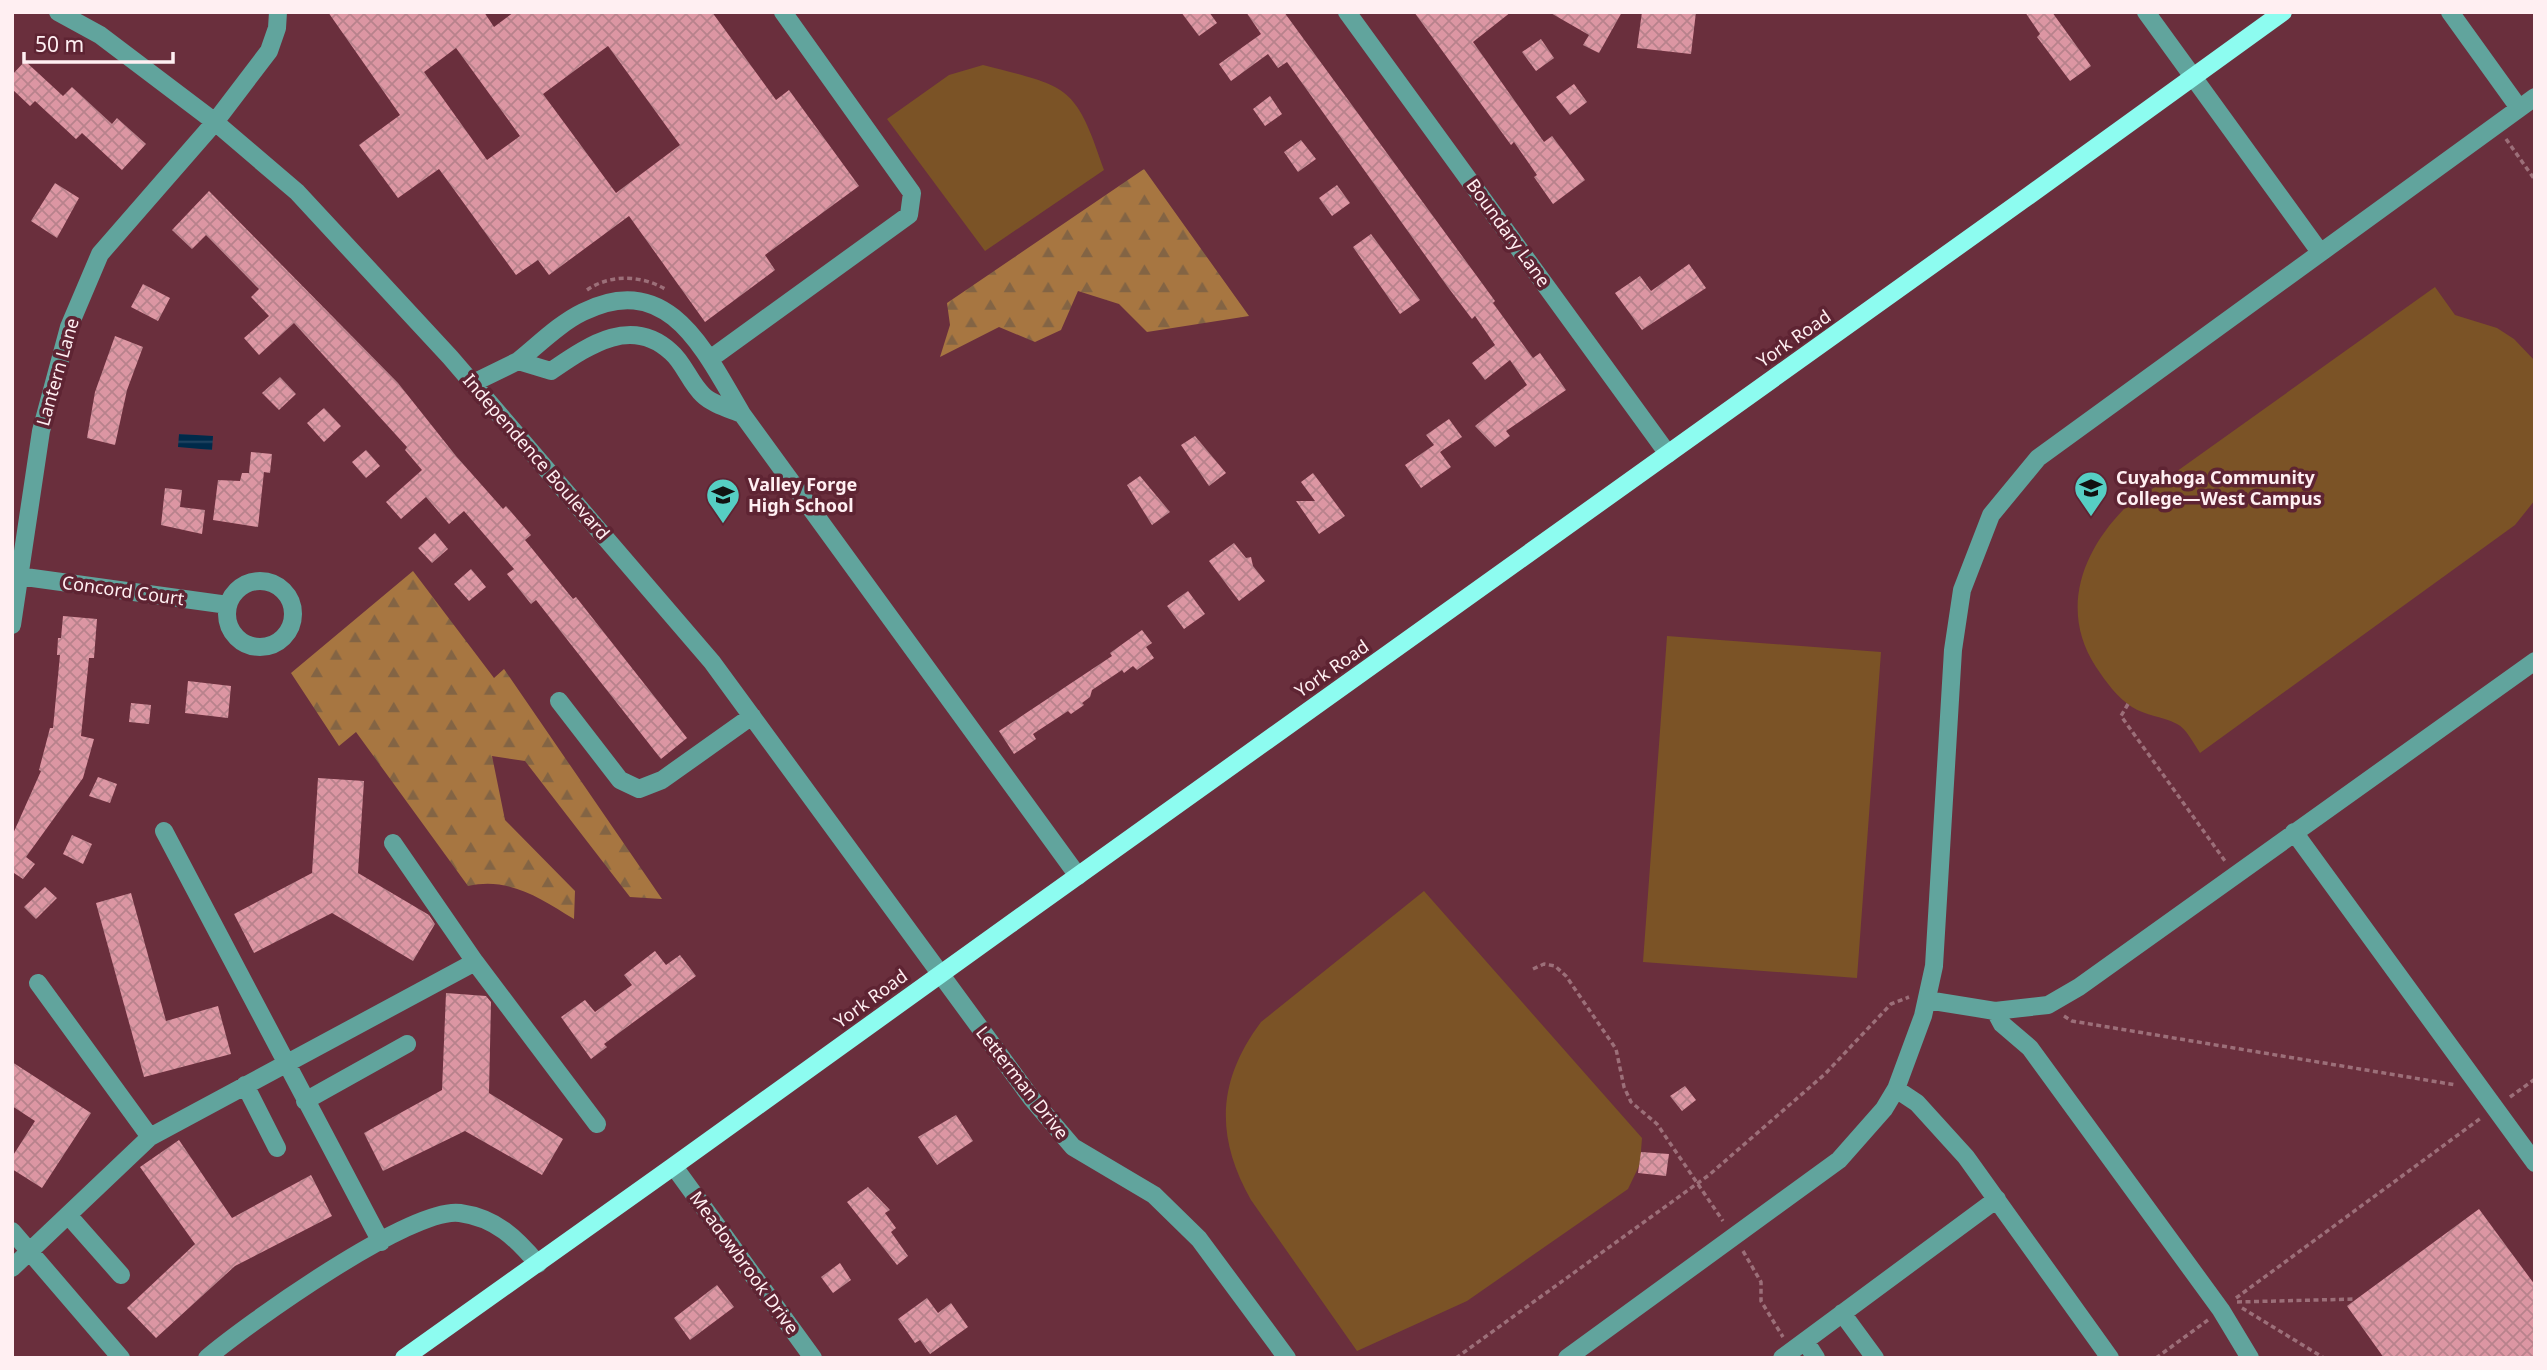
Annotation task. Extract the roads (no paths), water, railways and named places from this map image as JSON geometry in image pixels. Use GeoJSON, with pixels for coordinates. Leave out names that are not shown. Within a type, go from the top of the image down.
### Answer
{"type":"FeatureCollection","features":[{"type":"Feature","properties":{"kind":"main road","name":"York Road"},"geometry":{"type":"LineString","coordinates":[[404,1358],[675,1168],[2283,12]]}},
{"type":"Feature","properties":{"kind":"street","name":"Independence Boulevard"},"geometry":{"type":"LineString","coordinates":[[58,12],[100,35],[215,122],[298,192],[473,383],[712,662],[940,975]]}},
{"type":"Feature","properties":{"kind":"street","name":"Lantern Lane"},"geometry":{"type":"LineString","coordinates":[[12,625],[41,431],[74,314],[100,254],[215,122],[270,51],[276,36],[278,12]]}},
{"type":"Feature","properties":{"kind":"street"},"geometry":{"type":"LineString","coordinates":[[710,359],[909,215],[912,193],[783,12]]}},
{"type":"Feature","properties":{"kind":"street","name":"Boundary Lane"},"geometry":{"type":"LineString","coordinates":[[1347,12],[1668,454]]}},
{"type":"Feature","properties":{"kind":"street"},"geometry":{"type":"LineString","coordinates":[[2146,12],[2320,252]]}},
{"type":"Feature","properties":{"kind":"street"},"geometry":{"type":"LineString","coordinates":[[2450,12],[2519,108]]}},
{"type":"Feature","properties":{"kind":"street"},"geometry":{"type":"LineString","coordinates":[[1567,1358],[1839,1160],[1884,1109],[1896,1089],[1927,1000],[1934,966],[1953,650],[1962,590],[1991,515],[2038,458],[2535,97]]}},
{"type":"Feature","properties":{"kind":"street"},"geometry":{"type":"LineString","coordinates":[[473,383],[518,361],[582,312],[612,301],[642,300],[665,308],[680,321],[710,359],[742,414],[1078,876]]}},
{"type":"Feature","properties":{"kind":"street"},"geometry":{"type":"LineString","coordinates":[[518,361],[551,371],[600,340],[628,333],[650,337],[672,352],[704,397],[742,414]]}},
{"type":"Feature","properties":{"kind":"street","name":"Concord Court"},"geometry":{"type":"LineString","coordinates":[[18,576],[228,605]]}},
{"type":"Feature","properties":{"kind":"street"},"geometry":{"type":"LineString","coordinates":[[1927,1000],[1995,1011],[2048,1005],[2079,987],[2535,662]]}},
{"type":"Feature","properties":{"kind":"street"},"geometry":{"type":"LineString","coordinates":[[559,701],[620,780],[639,789],[662,779],[752,716]]}},
{"type":"Feature","properties":{"kind":"street"},"geometry":{"type":"LineString","coordinates":[[164,831],[381,1242]]}},
{"type":"Feature","properties":{"kind":"street"},"geometry":{"type":"LineString","coordinates":[[2294,832],[2535,1163]]}},
{"type":"Feature","properties":{"kind":"street"},"geometry":{"type":"LineString","coordinates":[[393,843],[475,962],[597,1124]]}},
{"type":"Feature","properties":{"kind":"street"},"geometry":{"type":"LineString","coordinates":[[12,1268],[150,1137],[475,962]]}},
{"type":"Feature","properties":{"kind":"street","name":"Letterman Drive"},"geometry":{"type":"LineString","coordinates":[[940,975],[1032,1100],[1073,1147],[1154,1195],[1199,1240],[1287,1358]]}},
{"type":"Feature","properties":{"kind":"street"},"geometry":{"type":"LineString","coordinates":[[38,983],[150,1137]]}},
{"type":"Feature","properties":{"kind":"street"},"geometry":{"type":"LineString","coordinates":[[1995,1011],[2002,1024],[2030,1048],[2226,1306],[2250,1358]]}},
{"type":"Feature","properties":{"kind":"street"},"geometry":{"type":"LineString","coordinates":[[305,1101],[407,1044]]}},
{"type":"Feature","properties":{"kind":"street"},"geometry":{"type":"LineString","coordinates":[[246,1085],[277,1148]]}},
{"type":"Feature","properties":{"kind":"street"},"geometry":{"type":"LineString","coordinates":[[1896,1089],[1917,1103],[1958,1148],[2110,1358]]}},
{"type":"Feature","properties":{"kind":"street","name":"Meadowbrook Drive"},"geometry":{"type":"LineString","coordinates":[[675,1168],[813,1358]]}},
{"type":"Feature","properties":{"kind":"street"},"geometry":{"type":"LineString","coordinates":[[1782,1358],[1997,1199]]}},
{"type":"Feature","properties":{"kind":"street"},"geometry":{"type":"LineString","coordinates":[[207,1358],[269,1311],[381,1242],[429,1218],[458,1212],[496,1223],[514,1235],[538,1264]]}},
{"type":"Feature","properties":{"kind":"street"},"geometry":{"type":"LineString","coordinates":[[68,1215],[121,1275]]}},
{"type":"Feature","properties":{"kind":"street"},"geometry":{"type":"LineString","coordinates":[[12,1231],[121,1358]]}},
{"type":"Feature","properties":{"kind":"street"},"geometry":{"type":"LineString","coordinates":[[1842,1313],[1875,1358]]}},
{"type":"Feature","properties":{"kind":"street"},"geometry":{"type":"LineString","coordinates":[[1805,1341],[1816,1358]]}},
{"type":"Feature","properties":{"kind":"water"},"geometry":{"type":"Polygon","coordinates":[[[179,434],[213,436],[212,450],[178,447],[179,434]]]}},
{"type":"Feature","properties":{"kind":"place","name":"Cuyahoga Community College—West Campus"},"geometry":{"type":"Point","coordinates":[2091,518]}},
{"type":"Feature","properties":{"kind":"place","name":"Valley Forge High School"},"geometry":{"type":"Point","coordinates":[723,525]}}]}
